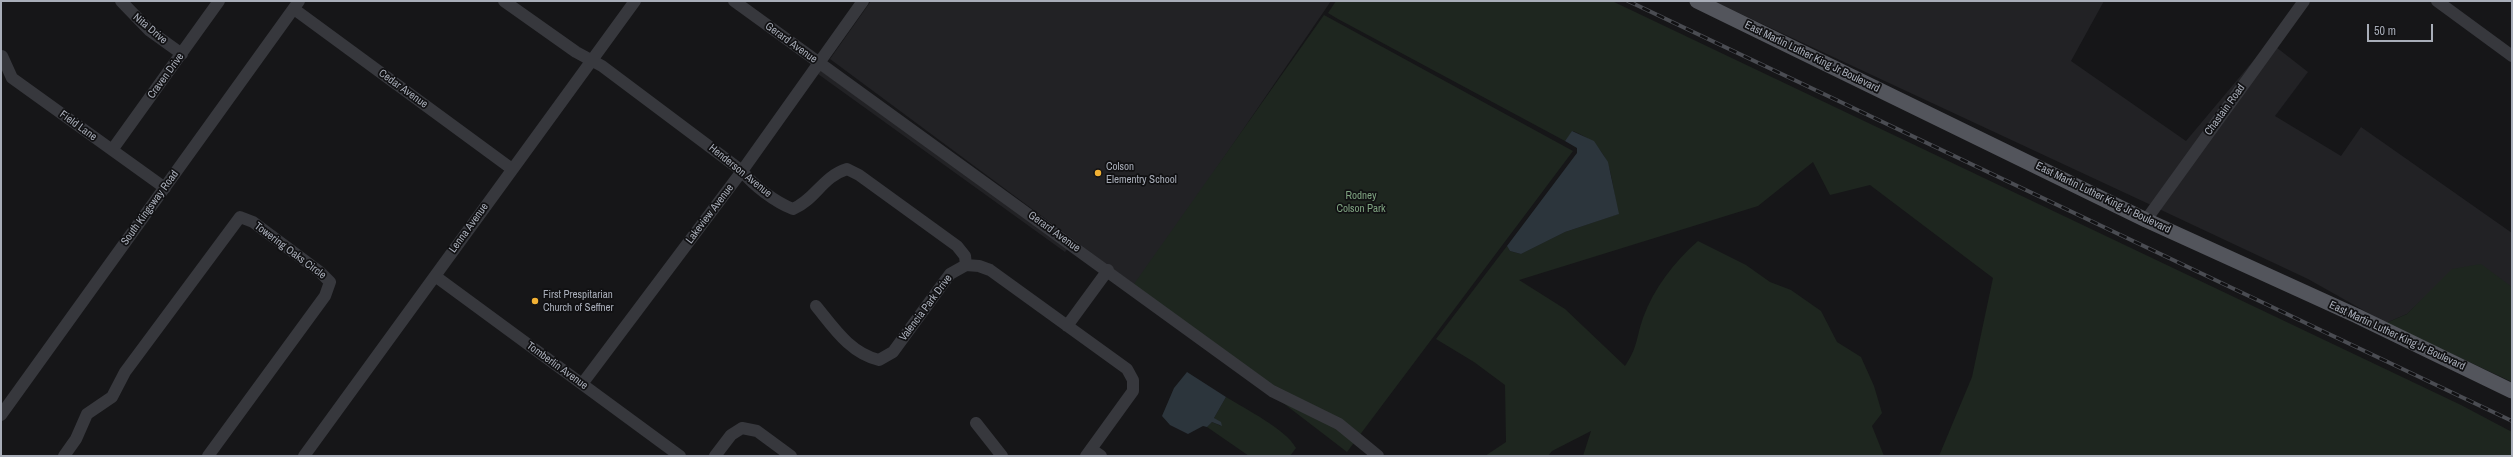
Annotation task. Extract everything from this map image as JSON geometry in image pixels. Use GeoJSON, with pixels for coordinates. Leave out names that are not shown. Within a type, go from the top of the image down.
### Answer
{"type":"FeatureCollection","features":[{"type":"Feature","properties":{"kind":"main road","name":"East Martin Luther King Jr Boulevard"},"geometry":{"type":"LineString","coordinates":[[1697,1],[2146,220],[2357,316],[2512,391]]}},
{"type":"Feature","properties":{"kind":"street","name":"Nita Drive"},"geometry":{"type":"LineString","coordinates":[[121,1],[150,31],[182,54]]}},
{"type":"Feature","properties":{"kind":"street","name":"Craven Drive"},"geometry":{"type":"LineString","coordinates":[[112,150],[219,1]]}},
{"type":"Feature","properties":{"kind":"street","name":"Henderson Avenue"},"geometry":{"type":"LineString","coordinates":[[504,1],[576,52],[592,60],[742,171],[748,178],[784,205],[793,209],[803,205],[833,173],[847,169],[859,175],[957,246],[965,256],[966,265]]}},
{"type":"Feature","properties":{"kind":"street","name":"Lenna Avenue"},"geometry":{"type":"LineString","coordinates":[[304,456],[635,1]]}},
{"type":"Feature","properties":{"kind":"street","name":"Gerard Avenue"},"geometry":{"type":"LineString","coordinates":[[734,1],[1272,390],[1340,424],[1378,456]]}},
{"type":"Feature","properties":{"kind":"street","name":"Lakeview Avenue"},"geometry":{"type":"LineString","coordinates":[[582,384],[742,171],[820,63],[862,1]]}},
{"type":"Feature","properties":{"kind":"street","name":"Chastain Road"},"geometry":{"type":"LineString","coordinates":[[2146,220],[2304,1]]}},
{"type":"Feature","properties":{"kind":"street"},"geometry":{"type":"LineString","coordinates":[[2437,1],[2512,56]]}},
{"type":"Feature","properties":{"kind":"street","name":"Cedar Avenue"},"geometry":{"type":"LineString","coordinates":[[297,5],[512,169]]}},
{"type":"Feature","properties":{"kind":"street","name":"South Kingsway Road"},"geometry":{"type":"LineString","coordinates":[[1,415],[297,5]]}},
{"type":"Feature","properties":{"kind":"street","name":"Field Lane"},"geometry":{"type":"LineString","coordinates":[[2,56],[12,78],[164,188]]}},
{"type":"Feature","properties":{"kind":"street","name":"Towering Oaks Circle"},"geometry":{"type":"LineString","coordinates":[[64,456],[76,439],[87,414],[112,398],[125,372],[240,217],[253,222],[320,272],[330,282],[325,296],[208,456]]}},
{"type":"Feature","properties":{"kind":"street"},"geometry":{"type":"LineString","coordinates":[[966,265],[979,266],[990,270],[1127,369],[1133,380],[1133,391],[1092,454]]}},
{"type":"Feature","properties":{"kind":"street","name":"Valencia Park Drive"},"geometry":{"type":"LineString","coordinates":[[816,306],[841,337],[865,357],[879,360],[893,352],[950,274],[966,265]]}},
{"type":"Feature","properties":{"kind":"street"},"geometry":{"type":"LineString","coordinates":[[1067,326],[1108,270]]}},
{"type":"Feature","properties":{"kind":"street","name":"Tomberlin Avenue"},"geometry":{"type":"LineString","coordinates":[[435,276],[680,456]]}},
{"type":"Feature","properties":{"kind":"street"},"geometry":{"type":"LineString","coordinates":[[976,423],[1002,456]]}},
{"type":"Feature","properties":{"kind":"street"},"geometry":{"type":"LineString","coordinates":[[715,456],[731,435],[742,428],[757,431],[791,456]]}},
{"type":"Feature","properties":{"kind":"shaded area","name":"Colson Elementry School"},"geometry":{"type":"Polygon","coordinates":[[[871,1],[1331,1],[1136,286],[830,59],[871,1]]]}},
{"type":"Feature","properties":{"kind":"shaded area"},"geometry":{"type":"Polygon","coordinates":[[[1713,1],[2104,1],[2071,61],[2186,141],[2269,42],[2151,205],[1713,1]]]}},
{"type":"Feature","properties":{"kind":"shaded area"},"geometry":{"type":"Polygon","coordinates":[[[2276,47],[2308,72],[2275,116],[2341,156],[2361,127],[2512,233],[2512,287],[2508,285],[2426,296],[2407,314],[2386,323],[2308,279],[2159,209],[2276,47]]]}},
{"type":"Feature","properties":{"kind":"shaded area"},"geometry":{"type":"Polygon","coordinates":[[[820,70],[1068,248],[1065,252],[818,74],[820,70]]]}},
{"type":"Feature","properties":{"kind":"shaded area"},"geometry":{"type":"Polygon","coordinates":[[[1572,131],[1594,141],[1608,162],[1619,214],[1565,232],[1521,254],[1510,251],[1507,246],[1577,153],[1577,148],[1565,141],[1572,131]]]}},
{"type":"Feature","properties":{"kind":"shaded area"},"geometry":{"type":"Polygon","coordinates":[[[1187,372],[1226,397],[1214,418],[1221,422],[1222,426],[1212,422],[1207,427],[1203,426],[1188,434],[1170,425],[1162,416],[1174,388],[1187,372]]]}},
{"type":"Feature","properties":{"kind":"green space"},"geometry":{"type":"Polygon","coordinates":[[[1336,1],[1612,1],[2461,405],[2512,432],[2512,456],[1939,456],[1972,377],[1993,278],[1870,185],[1830,195],[1813,162],[1758,206],[1519,280],[1565,309],[1625,366],[1635,348],[1643,318],[1653,296],[1673,267],[1698,241],[1746,265],[1770,282],[1791,290],[1821,311],[1837,342],[1861,357],[1874,386],[1882,413],[1872,426],[1884,456],[1583,456],[1591,431],[1552,451],[1548,456],[1485,456],[1506,442],[1505,385],[1474,362],[1436,339],[1507,246],[1510,251],[1521,254],[1565,232],[1618,214],[1608,164],[1603,154],[1586,138],[1573,131],[1565,141],[1328,13],[1336,1]]]}},
{"type":"Feature","properties":{"kind":"green space","name":"Rodney Colson Park"},"geometry":{"type":"Polygon","coordinates":[[[1324,15],[1573,151],[1347,452],[1231,363],[1129,291],[1324,15]]]}},
{"type":"Feature","properties":{"kind":"green space"},"geometry":{"type":"Polygon","coordinates":[[[2481,264],[2512,287],[2512,382],[2386,323],[2407,314],[2452,269],[2481,264]]]}},
{"type":"Feature","properties":{"kind":"green space"},"geometry":{"type":"Polygon","coordinates":[[[1226,397],[1284,434],[1296,448],[1290,456],[1249,456],[1207,427],[1212,422],[1221,426],[1214,418],[1226,397]]]}},
{"type":"Feature","properties":{"kind":"railway"},"geometry":{"type":"LineString","coordinates":[[1628,1],[2512,421]]}},
{"type":"Feature","properties":{"kind":"place","name":"Colson Elementry School"},"geometry":{"type":"Point","coordinates":[1098,173]}},
{"type":"Feature","properties":{"kind":"place","name":"First Prespitarian Church of Seffner"},"geometry":{"type":"Point","coordinates":[535,301]}}]}
